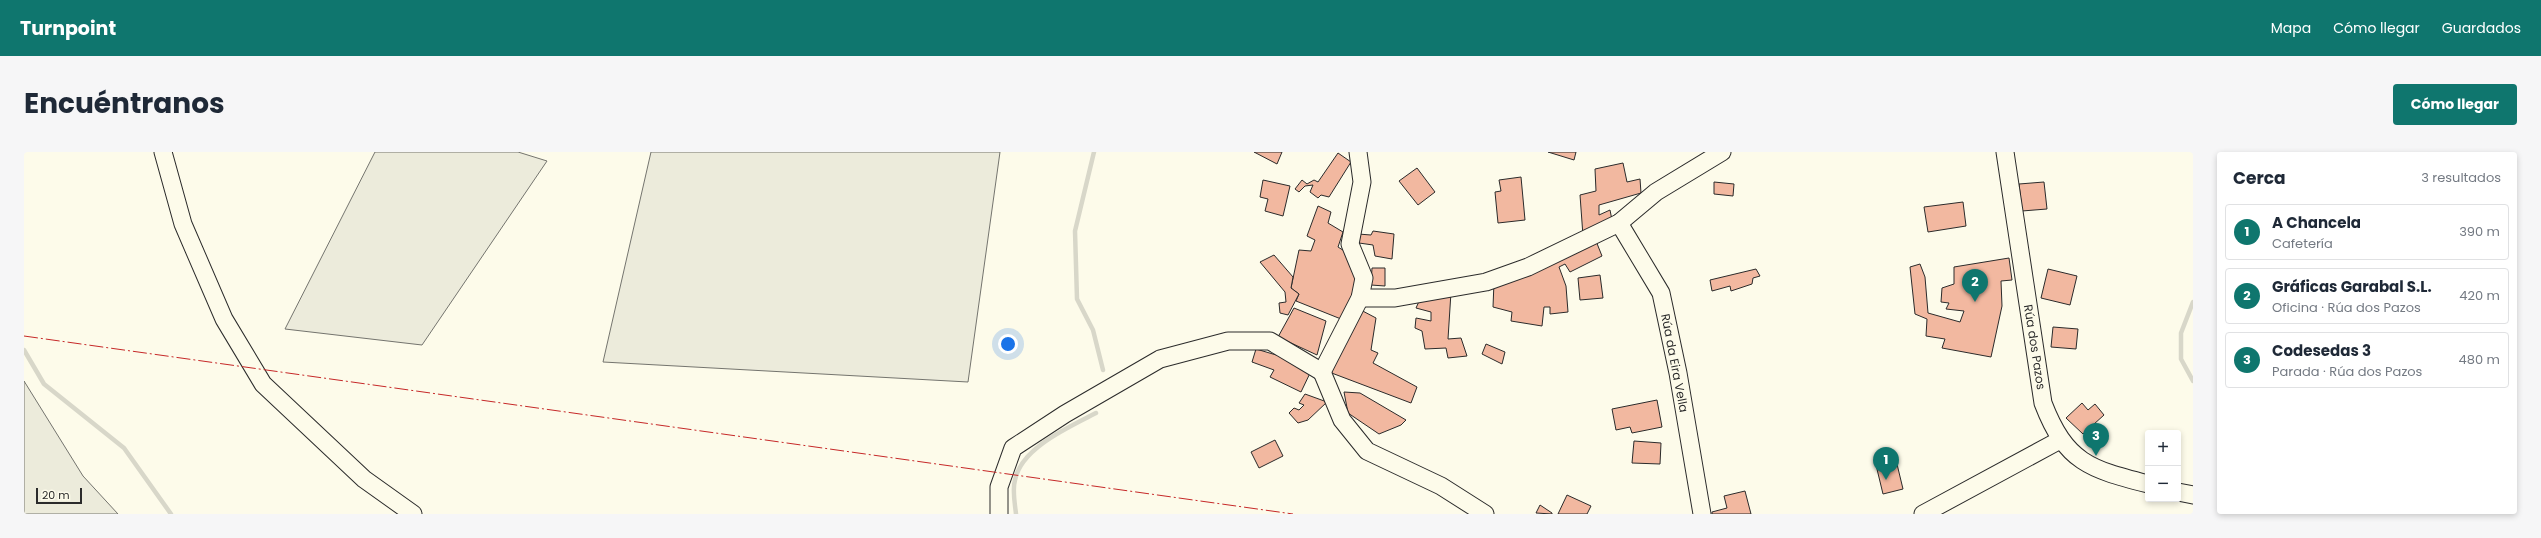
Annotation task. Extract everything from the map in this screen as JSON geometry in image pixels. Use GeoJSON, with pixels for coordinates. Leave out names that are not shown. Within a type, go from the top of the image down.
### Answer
{"type":"FeatureCollection","features":[{"type":"Feature","properties":{"kind":"street"},"geometry":{"type":"LineString","coordinates":[[163,152],[183,224],[224,319],[263,384],[364,479],[413,514]]}},
{"type":"Feature","properties":{"kind":"street"},"geometry":{"type":"LineString","coordinates":[[1322,372],[1360,298],[1364,278],[1350,244],[1362,182],[1358,152]]}},
{"type":"Feature","properties":{"kind":"street"},"geometry":{"type":"LineString","coordinates":[[1360,298],[1394,298],[1486,282],[1528,267],[1619,223],[1656,192],[1706,157],[1722,152]]}},
{"type":"Feature","properties":{"kind":"street","name":"Rúa dos Pazos"},"geometry":{"type":"LineString","coordinates":[[2006,152],[2043,403],[2060,440],[2098,471],[2145,483]]}},
{"type":"Feature","properties":{"kind":"street","name":"Rúa da Eira Vella"},"geometry":{"type":"LineString","coordinates":[[1619,223],[1661,293],[1678,372],[1702,514]]}},
{"type":"Feature","properties":{"kind":"street"},"geometry":{"type":"LineString","coordinates":[[999,514],[999,487],[1013,448],[1065,414],[1160,359],[1228,341],[1270,341],[1322,372],[1342,420],[1367,451],[1441,486],[1485,514]]}},
{"type":"Feature","properties":{"kind":"street"},"geometry":{"type":"LineString","coordinates":[[1924,514],[2060,440]]}},
{"type":"Feature","properties":{"kind":"street"},"geometry":{"type":"LineString","coordinates":[[2181,493],[2193,495]]}},
{"type":"Feature","properties":{"kind":"shaded area"},"geometry":{"type":"Polygon","coordinates":[[[375,152],[518,152],[547,161],[422,345],[285,329],[375,152]]]}},
{"type":"Feature","properties":{"kind":"shaded area"},"geometry":{"type":"Polygon","coordinates":[[[651,152],[1000,152],[968,382],[603,362],[651,152]]]}},
{"type":"Feature","properties":{"kind":"shaded area"},"geometry":{"type":"Polygon","coordinates":[[[24,381],[83,476],[118,514],[24,514],[24,381]]]}},
{"type":"Feature","properties":{"kind":"building"},"geometry":{"type":"Polygon","coordinates":[[[1254,152],[1282,152],[1277,164],[1254,152]]]}},
{"type":"Feature","properties":{"kind":"building"},"geometry":{"type":"Polygon","coordinates":[[[1548,152],[1576,152],[1574,160],[1548,152]]]}},
{"type":"Feature","properties":{"kind":"building"},"geometry":{"type":"Polygon","coordinates":[[[1338,153],[1351,162],[1329,197],[1321,195],[1318,198],[1310,192],[1313,185],[1305,186],[1299,192],[1295,189],[1302,180],[1307,184],[1314,180],[1318,182],[1338,153]]]}},
{"type":"Feature","properties":{"kind":"building"},"geometry":{"type":"Polygon","coordinates":[[[1623,163],[1627,182],[1640,179],[1641,193],[1599,205],[1599,215],[1610,210],[1612,220],[1583,236],[1580,195],[1596,191],[1595,169],[1623,163]]]}},
{"type":"Feature","properties":{"kind":"building"},"geometry":{"type":"Polygon","coordinates":[[[1417,168],[1435,192],[1418,205],[1399,181],[1417,168]]]}},
{"type":"Feature","properties":{"kind":"building"},"geometry":{"type":"Polygon","coordinates":[[[1521,177],[1525,220],[1498,223],[1495,192],[1501,191],[1499,180],[1521,177]]]}},
{"type":"Feature","properties":{"kind":"building"},"geometry":{"type":"Polygon","coordinates":[[[1263,180],[1290,186],[1283,216],[1265,211],[1268,199],[1260,197],[1263,180]]]}},
{"type":"Feature","properties":{"kind":"building"},"geometry":{"type":"Polygon","coordinates":[[[1714,182],[1734,184],[1733,196],[1714,194],[1714,182]]]}},
{"type":"Feature","properties":{"kind":"building"},"geometry":{"type":"Polygon","coordinates":[[[2044,182],[2047,209],[2022,211],[2019,184],[2044,182]]]}},
{"type":"Feature","properties":{"kind":"building"},"geometry":{"type":"Polygon","coordinates":[[[1963,202],[1966,226],[1928,232],[1924,207],[1963,202]]]}},
{"type":"Feature","properties":{"kind":"building"},"geometry":{"type":"Polygon","coordinates":[[[1318,206],[1331,212],[1328,223],[1343,232],[1338,247],[1346,252],[1359,277],[1358,289],[1341,319],[1296,301],[1299,294],[1291,288],[1299,250],[1311,251],[1315,240],[1307,236],[1318,206]]]}},
{"type":"Feature","properties":{"kind":"building"},"geometry":{"type":"Polygon","coordinates":[[[1373,231],[1394,234],[1392,259],[1375,256],[1373,245],[1359,243],[1358,234],[1371,235],[1373,231]]]}},
{"type":"Feature","properties":{"kind":"building"},"geometry":{"type":"Polygon","coordinates":[[[1596,241],[1602,256],[1570,272],[1565,264],[1559,267],[1566,286],[1568,312],[1550,314],[1550,307],[1544,307],[1542,326],[1511,321],[1512,312],[1493,307],[1494,282],[1596,241]]]}},
{"type":"Feature","properties":{"kind":"building"},"geometry":{"type":"Polygon","coordinates":[[[1274,255],[1293,277],[1291,288],[1299,294],[1288,315],[1280,313],[1279,303],[1286,302],[1285,292],[1260,262],[1274,255]]]}},
{"type":"Feature","properties":{"kind":"building"},"geometry":{"type":"Polygon","coordinates":[[[2009,258],[2012,280],[2001,281],[2002,306],[1991,357],[1942,348],[1945,339],[1926,336],[1927,319],[1915,314],[1910,267],[1920,264],[1925,277],[1928,313],[1960,322],[1964,311],[1946,309],[1949,303],[1941,302],[1942,288],[1954,284],[1954,267],[2009,258]]]}},
{"type":"Feature","properties":{"kind":"building"},"geometry":{"type":"Polygon","coordinates":[[[1372,268],[1385,268],[1385,286],[1371,285],[1372,268]]]}},
{"type":"Feature","properties":{"kind":"building"},"geometry":{"type":"Polygon","coordinates":[[[1756,269],[1760,276],[1753,278],[1752,284],[1731,291],[1730,286],[1712,291],[1710,280],[1756,269]]]}},
{"type":"Feature","properties":{"kind":"building"},"geometry":{"type":"Polygon","coordinates":[[[2048,269],[2077,276],[2070,305],[2041,298],[2048,269]]]}},
{"type":"Feature","properties":{"kind":"building"},"geometry":{"type":"Polygon","coordinates":[[[1600,275],[1603,298],[1580,300],[1578,278],[1600,275]]]}},
{"type":"Feature","properties":{"kind":"building"},"geometry":{"type":"Polygon","coordinates":[[[1451,292],[1448,339],[1461,338],[1467,356],[1448,358],[1446,348],[1425,349],[1422,331],[1415,328],[1416,318],[1431,321],[1431,312],[1416,308],[1421,297],[1451,292]]]}},
{"type":"Feature","properties":{"kind":"building"},"geometry":{"type":"Polygon","coordinates":[[[1294,308],[1326,321],[1317,355],[1278,337],[1294,308]]]}},
{"type":"Feature","properties":{"kind":"building"},"geometry":{"type":"Polygon","coordinates":[[[1357,308],[1376,318],[1371,350],[1378,353],[1373,363],[1417,387],[1411,403],[1329,372],[1357,308]]]}},
{"type":"Feature","properties":{"kind":"building"},"geometry":{"type":"Polygon","coordinates":[[[2053,327],[2078,329],[2076,349],[2051,347],[2053,327]]]}},
{"type":"Feature","properties":{"kind":"building"},"geometry":{"type":"Polygon","coordinates":[[[1486,344],[1505,352],[1502,364],[1482,354],[1486,344]]]}},
{"type":"Feature","properties":{"kind":"building"},"geometry":{"type":"Polygon","coordinates":[[[1256,349],[1283,357],[1312,369],[1301,392],[1270,377],[1274,370],[1252,362],[1256,349]]]}},
{"type":"Feature","properties":{"kind":"building"},"geometry":{"type":"Polygon","coordinates":[[[1344,392],[1360,393],[1406,420],[1401,425],[1379,434],[1348,413],[1344,392]]]}},
{"type":"Feature","properties":{"kind":"building"},"geometry":{"type":"Polygon","coordinates":[[[1305,394],[1327,402],[1308,420],[1298,423],[1289,413],[1294,408],[1299,410],[1304,405],[1299,403],[1305,394]]]}},
{"type":"Feature","properties":{"kind":"building"},"geometry":{"type":"Polygon","coordinates":[[[1657,400],[1662,427],[1632,433],[1630,427],[1616,430],[1612,409],[1657,400]]]}},
{"type":"Feature","properties":{"kind":"building"},"geometry":{"type":"Polygon","coordinates":[[[2082,403],[2088,410],[2095,404],[2104,415],[2083,434],[2066,418],[2082,403]]]}},
{"type":"Feature","properties":{"kind":"building"},"geometry":{"type":"Polygon","coordinates":[[[1275,440],[1283,456],[1259,468],[1251,452],[1275,440]]]}},
{"type":"Feature","properties":{"kind":"building"},"geometry":{"type":"Polygon","coordinates":[[[1634,441],[1661,443],[1660,464],[1632,463],[1634,441]]]}},
{"type":"Feature","properties":{"kind":"building"},"geometry":{"type":"Polygon","coordinates":[[[1896,460],[1903,489],[1883,494],[1876,465],[1896,460]]]}},
{"type":"Feature","properties":{"kind":"building"},"geometry":{"type":"Polygon","coordinates":[[[1745,491],[1751,514],[1712,514],[1712,512],[1727,508],[1724,496],[1745,491]]]}},
{"type":"Feature","properties":{"kind":"building"},"geometry":{"type":"Polygon","coordinates":[[[1567,495],[1591,506],[1587,514],[1558,514],[1567,495]]]}},
{"type":"Feature","properties":{"kind":"building"},"geometry":{"type":"Polygon","coordinates":[[[1540,505],[1552,513],[1552,514],[1536,513],[1540,505]]]}},
{"type":"Feature","properties":{"kind":"waterway"},"geometry":{"type":"LineString","coordinates":[[1094,152],[1075,231],[1077,299],[1093,330],[1103,370]]}},
{"type":"Feature","properties":{"kind":"waterway"},"geometry":{"type":"LineString","coordinates":[[2193,302],[2181,333],[2181,359],[2193,381]]}},
{"type":"Feature","properties":{"kind":"waterway"},"geometry":{"type":"LineString","coordinates":[[24,350],[44,384],[124,448],[171,514]]}},
{"type":"Feature","properties":{"kind":"waterway"},"geometry":{"type":"LineString","coordinates":[[1016,514],[1014,484],[1019,469],[1026,458],[1036,448],[1060,432],[1096,413]]}},
{"type":"Feature","properties":{"kind":"power"},"geometry":{"type":"LineString","coordinates":[[24,336],[1293,514]]}},
{"type":"Feature","properties":{"kind":"place","name":"Gráficas Garabal S.L."},"geometry":{"type":"Point","coordinates":[1975,302]}},
{"type":"Feature","properties":{"kind":"place","name":"Codesedas 3"},"geometry":{"type":"Point","coordinates":[2096,456]}},
{"type":"Feature","properties":{"kind":"place","name":"A Chancela"},"geometry":{"type":"Point","coordinates":[1886,480]}}]}
